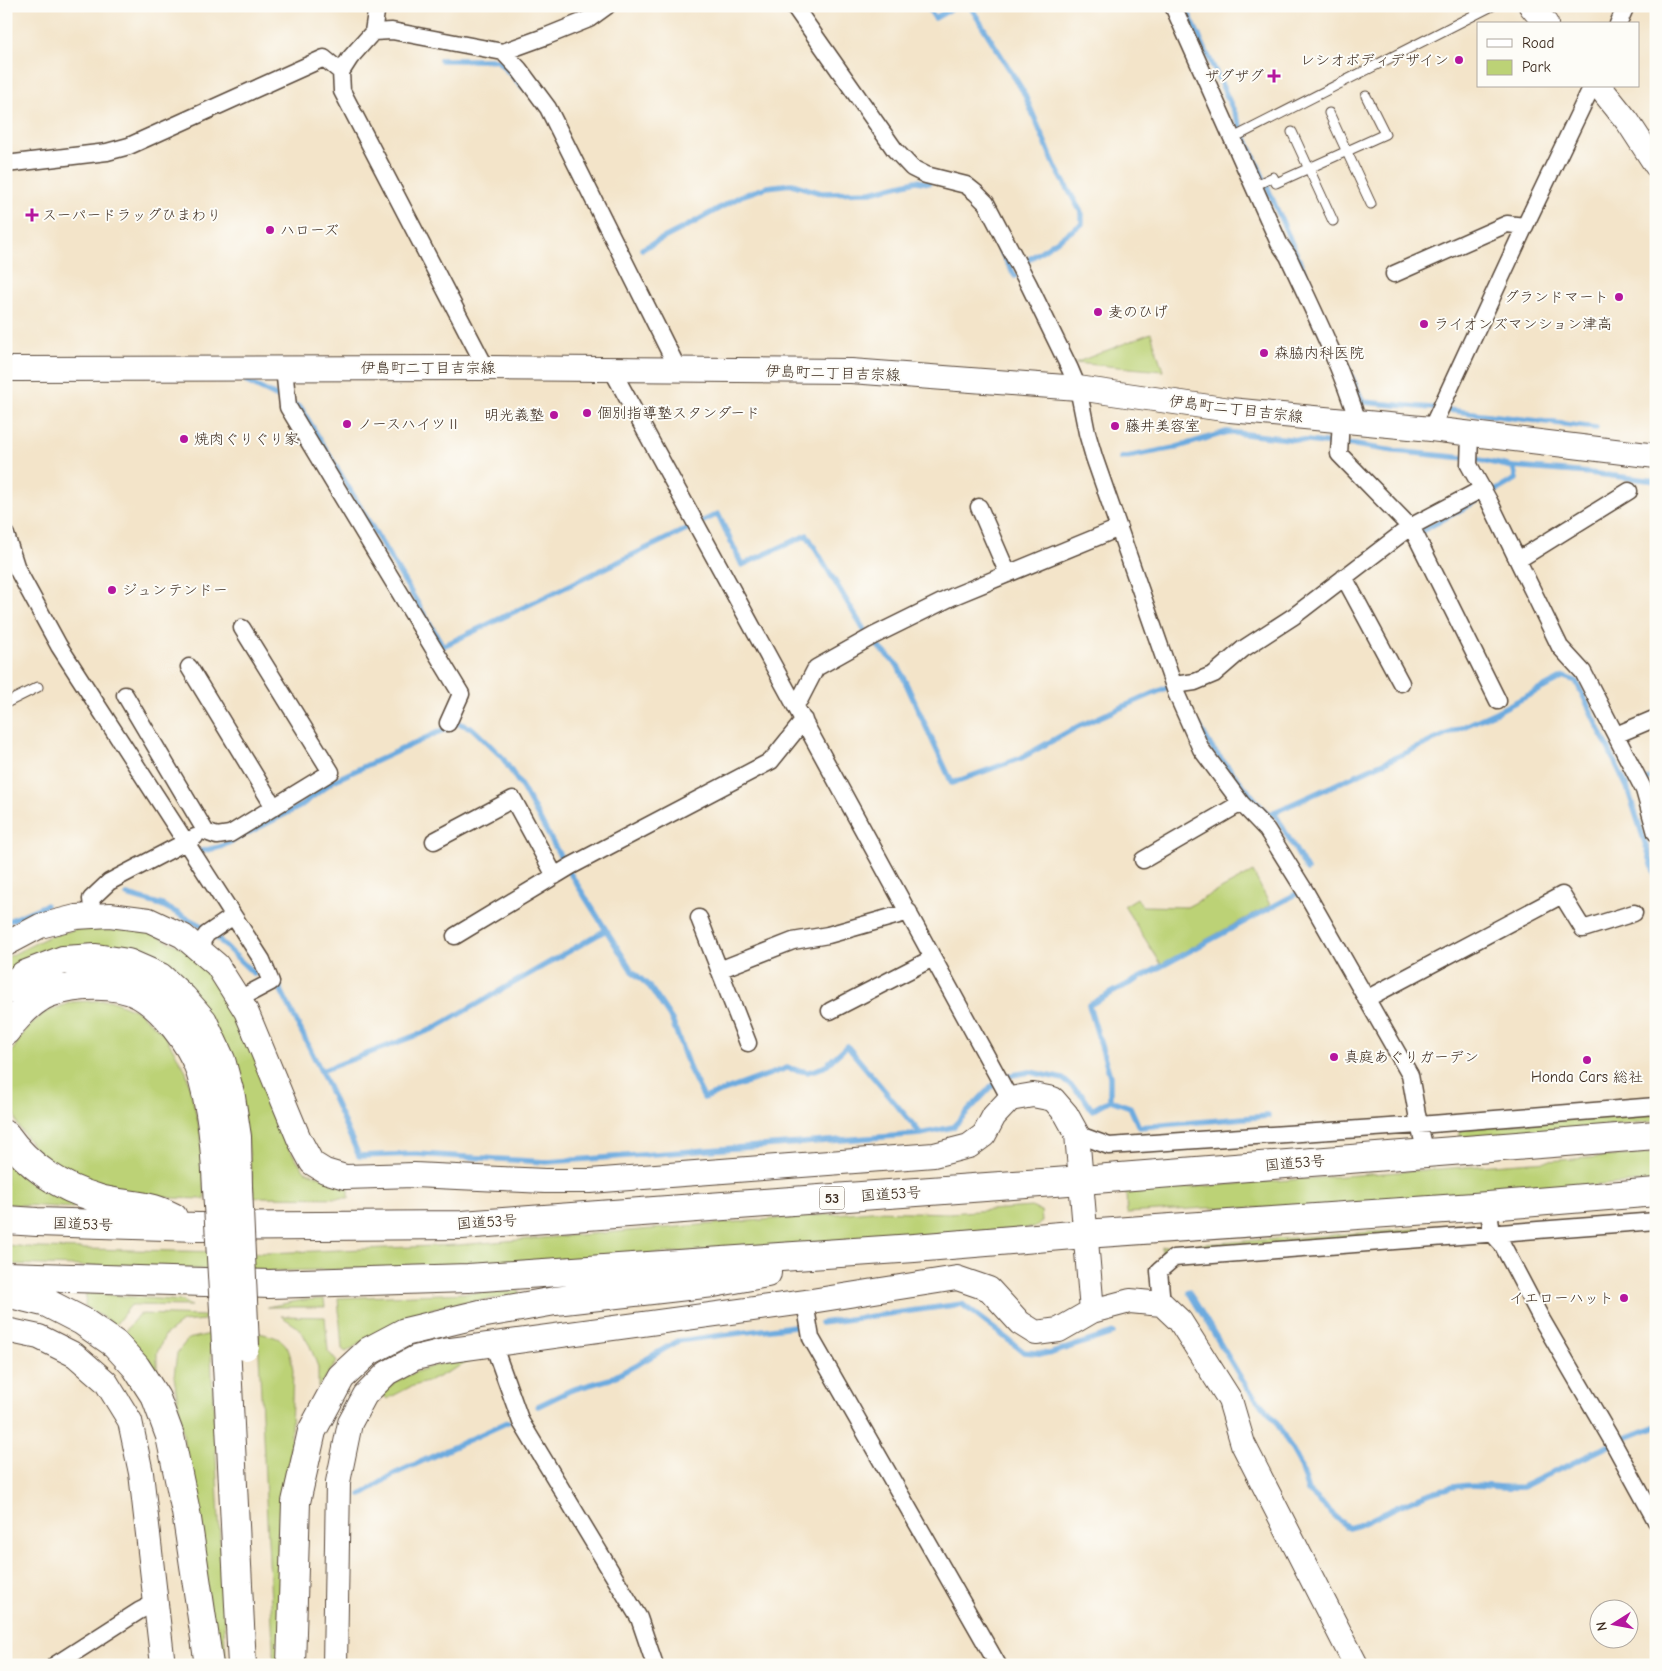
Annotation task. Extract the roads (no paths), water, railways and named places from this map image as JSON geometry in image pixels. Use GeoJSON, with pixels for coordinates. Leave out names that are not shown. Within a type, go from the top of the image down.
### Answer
{"type":"FeatureCollection","features":[{"type":"Feature","properties":{"kind":"highway"},"geometry":{"type":"LineString","coordinates":[[6,990],[24,975],[63,960],[96,958],[128,964],[160,978],[183,998],[203,1021],[221,1060],[231,1098],[237,1137],[228,1188],[236,1346],[260,1665]]}},
{"type":"Feature","properties":{"kind":"highway"},"geometry":{"type":"LineString","coordinates":[[6,1031],[12,1022],[38,998],[70,987],[118,987],[140,995],[163,1013],[182,1037],[198,1067],[208,1103],[214,1139],[228,1188]]}},
{"type":"Feature","properties":{"kind":"highway"},"geometry":{"type":"LineString","coordinates":[[6,1135],[30,1164],[63,1185],[98,1199],[155,1209],[198,1227]]}},
{"type":"Feature","properties":{"kind":"highway","name":"国道53号"},"geometry":{"type":"LineString","coordinates":[[6,1220],[198,1227],[462,1225],[1656,1136]]}},
{"type":"Feature","properties":{"kind":"highway"},"geometry":{"type":"LineString","coordinates":[[6,1276],[269,1284],[448,1278],[914,1248],[1656,1192]]}},
{"type":"Feature","properties":{"kind":"highway"},"geometry":{"type":"LineString","coordinates":[[291,1665],[296,1502],[312,1431],[341,1377],[369,1351],[406,1332],[480,1314],[555,1301],[713,1282],[914,1248]]}},
{"type":"Feature","properties":{"kind":"highway"},"geometry":{"type":"LineString","coordinates":[[6,1293],[46,1303],[82,1321],[115,1344],[136,1367],[156,1398],[170,1436],[186,1512],[209,1665]]}},
{"type":"Feature","properties":{"kind":"highway"},"geometry":{"type":"LineString","coordinates":[[236,1346],[242,1665]]}},
{"type":"Feature","properties":{"kind":"street"},"geometry":{"type":"LineString","coordinates":[[377,6],[373,32],[350,58],[341,72],[342,91],[486,368]]}},
{"type":"Feature","properties":{"kind":"street"},"geometry":{"type":"LineString","coordinates":[[373,32],[392,31],[503,52],[589,18],[607,6]]}},
{"type":"Feature","properties":{"kind":"street"},"geometry":{"type":"LineString","coordinates":[[794,6],[895,150],[912,168],[926,175],[966,186],[986,203],[1033,294],[1078,388],[1087,433],[1119,528],[1174,685],[1201,749],[1241,803],[1266,830],[1304,891],[1410,1075],[1426,1153]]}},
{"type":"Feature","properties":{"kind":"street"},"geometry":{"type":"LineString","coordinates":[[1173,6],[1239,134],[1279,243],[1288,256],[1332,351],[1347,422],[1339,454],[1414,532],[1498,702]]}},
{"type":"Feature","properties":{"kind":"street"},"geometry":{"type":"LineString","coordinates":[[1531,6],[1544,22]]}},
{"type":"Feature","properties":{"kind":"street"},"geometry":{"type":"LineString","coordinates":[[1619,22],[1626,6]]}},
{"type":"Feature","properties":{"kind":"street"},"geometry":{"type":"LineString","coordinates":[[503,52],[519,69],[548,108],[678,369]]}},
{"type":"Feature","properties":{"kind":"street"},"geometry":{"type":"LineString","coordinates":[[6,164],[106,152],[129,146],[324,58],[341,72]]}},
{"type":"Feature","properties":{"kind":"street"},"geometry":{"type":"LineString","coordinates":[[1438,415],[1591,88]]}},
{"type":"Feature","properties":{"kind":"street"},"geometry":{"type":"LineString","coordinates":[[1601,88],[1628,122],[1656,165]]}},
{"type":"Feature","properties":{"kind":"street"},"geometry":{"type":"LineString","coordinates":[[1394,274],[1507,224],[1525,226]]}},
{"type":"Feature","properties":{"kind":"street"},"geometry":{"type":"LineString","coordinates":[[284,368],[288,402],[461,694],[448,723]]}},
{"type":"Feature","properties":{"kind":"street","name":"伊島町二丁目吉宗線"},"geometry":{"type":"LineString","coordinates":[[6,369],[486,368],[851,371],[1078,388],[1230,410],[1347,422],[1438,415],[1469,451],[1656,456]]}},
{"type":"Feature","properties":{"kind":"street"},"geometry":{"type":"LineString","coordinates":[[612,370],[1004,1087],[1053,1099],[1066,1114],[1077,1134],[1092,1311]]}},
{"type":"Feature","properties":{"kind":"street"},"geometry":{"type":"LineString","coordinates":[[1469,451],[1485,494],[1560,647],[1583,672],[1644,790],[1656,833]]}},
{"type":"Feature","properties":{"kind":"street"},"geometry":{"type":"LineString","coordinates":[[1518,560],[1629,491]]}},
{"type":"Feature","properties":{"kind":"street"},"geometry":{"type":"LineString","coordinates":[[1174,685],[1195,682],[1214,674],[1243,649],[1294,616],[1344,578],[1414,532],[1485,494]]}},
{"type":"Feature","properties":{"kind":"street"},"geometry":{"type":"LineString","coordinates":[[979,506],[1008,574]]}},
{"type":"Feature","properties":{"kind":"street"},"geometry":{"type":"LineString","coordinates":[[794,704],[800,699],[816,668],[873,636],[954,596],[1119,528]]}},
{"type":"Feature","properties":{"kind":"street"},"geometry":{"type":"LineString","coordinates":[[6,535],[17,569],[59,646],[194,838]]}},
{"type":"Feature","properties":{"kind":"street"},"geometry":{"type":"LineString","coordinates":[[1344,578],[1400,682]]}},
{"type":"Feature","properties":{"kind":"street"},"geometry":{"type":"LineString","coordinates":[[93,916],[91,899],[110,882],[194,838],[230,834],[331,772],[242,628]]}},
{"type":"Feature","properties":{"kind":"street"},"geometry":{"type":"LineString","coordinates":[[190,667],[274,807]]}},
{"type":"Feature","properties":{"kind":"street"},"geometry":{"type":"LineString","coordinates":[[125,695],[232,917],[262,960],[271,982],[238,999]]}},
{"type":"Feature","properties":{"kind":"street"},"geometry":{"type":"LineString","coordinates":[[1616,735],[1656,718]]}},
{"type":"Feature","properties":{"kind":"street"},"geometry":{"type":"LineString","coordinates":[[455,936],[563,871],[771,761],[804,720]]}},
{"type":"Feature","properties":{"kind":"street"},"geometry":{"type":"LineString","coordinates":[[434,841],[513,799],[563,871]]}},
{"type":"Feature","properties":{"kind":"street"},"geometry":{"type":"LineString","coordinates":[[1143,860],[1241,803]]}},
{"type":"Feature","properties":{"kind":"street"},"geometry":{"type":"LineString","coordinates":[[1366,999],[1562,895],[1583,929],[1634,913]]}},
{"type":"Feature","properties":{"kind":"street"},"geometry":{"type":"LineString","coordinates":[[719,970],[793,940],[828,935],[909,912]]}},
{"type":"Feature","properties":{"kind":"street"},"geometry":{"type":"LineString","coordinates":[[6,944],[40,926],[76,917],[110,915],[149,920],[183,936],[206,937],[232,917]]}},
{"type":"Feature","properties":{"kind":"street"},"geometry":{"type":"LineString","coordinates":[[699,918],[748,1043]]}},
{"type":"Feature","properties":{"kind":"street"},"geometry":{"type":"LineString","coordinates":[[206,937],[218,965],[246,1011],[299,1139],[312,1163],[325,1171],[345,1177],[414,1174],[545,1181],[590,1181],[934,1155],[969,1146],[984,1135],[994,1116],[1004,1087]]}},
{"type":"Feature","properties":{"kind":"street"},"geometry":{"type":"LineString","coordinates":[[830,1011],[933,958]]}},
{"type":"Feature","properties":{"kind":"street"},"geometry":{"type":"LineString","coordinates":[[1077,1134],[1109,1146],[1419,1125],[1656,1106]]}},
{"type":"Feature","properties":{"kind":"street"},"geometry":{"type":"LineString","coordinates":[[1488,1206],[1492,1233],[1502,1244],[1542,1320],[1656,1521]]}},
{"type":"Feature","properties":{"kind":"street"},"geometry":{"type":"LineString","coordinates":[[1162,1304],[1159,1271],[1174,1258],[1656,1221]]}},
{"type":"Feature","properties":{"kind":"street"},"geometry":{"type":"LineString","coordinates":[[335,1665],[338,1482],[350,1423],[365,1395],[387,1373],[415,1358],[444,1351],[805,1302],[957,1278],[989,1289],[1020,1323],[1036,1333],[1059,1330],[1092,1311],[1130,1300],[1162,1304],[1180,1321],[1230,1400],[1243,1444],[1356,1665]]}},
{"type":"Feature","properties":{"kind":"street"},"geometry":{"type":"LineString","coordinates":[[805,1302],[810,1338],[998,1665]]}},
{"type":"Feature","properties":{"kind":"street"},"geometry":{"type":"LineString","coordinates":[[6,1330],[39,1337],[75,1355],[106,1382],[130,1421],[141,1474],[163,1665]]}},
{"type":"Feature","properties":{"kind":"street"},"geometry":{"type":"LineString","coordinates":[[493,1344],[521,1422],[639,1618],[655,1665]]}},
{"type":"Feature","properties":{"kind":"street"},"geometry":{"type":"LineString","coordinates":[[55,1665],[139,1611],[155,1603]]}},
{"type":"Feature","properties":{"kind":"lane"},"geometry":{"type":"LineString","coordinates":[[1239,134],[1492,6]]}},
{"type":"Feature","properties":{"kind":"lane"},"geometry":{"type":"LineString","coordinates":[[1257,185],[1273,177],[1276,183],[1385,134],[1366,96]]}},
{"type":"Feature","properties":{"kind":"lane"},"geometry":{"type":"LineString","coordinates":[[1329,113],[1370,204]]}},
{"type":"Feature","properties":{"kind":"lane"},"geometry":{"type":"LineString","coordinates":[[1292,132],[1333,221]]}},
{"type":"Feature","properties":{"kind":"lane"},"geometry":{"type":"LineString","coordinates":[[6,703],[38,687]]}},
{"type":"Feature","properties":{"kind":"waterway"},"geometry":{"type":"LineString","coordinates":[[927,6],[935,18],[956,6]]}},
{"type":"Feature","properties":{"kind":"waterway"},"geometry":{"type":"LineString","coordinates":[[970,6],[1023,91],[1056,168],[1082,214],[1082,224],[1025,262]]}},
{"type":"Feature","properties":{"kind":"waterway"},"geometry":{"type":"LineString","coordinates":[[1185,6],[1238,120],[1309,283]]}},
{"type":"Feature","properties":{"kind":"waterway"},"geometry":{"type":"LineString","coordinates":[[441,60],[497,60],[523,87]]}},
{"type":"Feature","properties":{"kind":"waterway"},"geometry":{"type":"LineString","coordinates":[[642,249],[741,196],[767,187],[792,184],[821,193],[871,192],[916,181],[929,183]]}},
{"type":"Feature","properties":{"kind":"waterway"},"geometry":{"type":"LineString","coordinates":[[970,197],[1015,276]]}},
{"type":"Feature","properties":{"kind":"waterway"},"geometry":{"type":"LineString","coordinates":[[1340,350],[1363,402],[1432,408],[1596,428]]}},
{"type":"Feature","properties":{"kind":"waterway"},"geometry":{"type":"LineString","coordinates":[[247,382],[301,408],[443,646],[718,514],[742,565],[807,535],[867,635]]}},
{"type":"Feature","properties":{"kind":"waterway"},"geometry":{"type":"LineString","coordinates":[[1121,458],[1174,448],[1227,432],[1475,459],[1513,467],[1656,481]]}},
{"type":"Feature","properties":{"kind":"waterway"},"geometry":{"type":"LineString","coordinates":[[1488,495],[1516,479],[1513,467]]}},
{"type":"Feature","properties":{"kind":"waterway"},"geometry":{"type":"LineString","coordinates":[[1416,534],[1480,499]]}},
{"type":"Feature","properties":{"kind":"waterway"},"geometry":{"type":"LineString","coordinates":[[6,521],[11,535]]}},
{"type":"Feature","properties":{"kind":"waterway"},"geometry":{"type":"LineString","coordinates":[[872,640],[898,666],[952,783],[1021,758],[1077,727],[1168,687]]}},
{"type":"Feature","properties":{"kind":"waterway"},"geometry":{"type":"LineString","coordinates":[[1199,725],[1212,748],[1268,815],[1496,712],[1564,677],[1576,681],[1627,787],[1656,877]]}},
{"type":"Feature","properties":{"kind":"waterway"},"geometry":{"type":"LineString","coordinates":[[197,852],[220,847],[299,807],[333,781],[458,723],[472,728],[502,757],[523,789],[568,870],[632,971],[650,987],[672,1020],[690,1070],[704,1098],[787,1068],[808,1072],[824,1067],[847,1046],[921,1134],[953,1127],[993,1085],[1007,1076],[1030,1072],[1063,1079],[1083,1096],[1092,1110],[1110,1100],[1130,1107],[1139,1127],[1268,1116]]}},
{"type":"Feature","properties":{"kind":"waterway"},"geometry":{"type":"LineString","coordinates":[[1647,779],[1656,776]]}},
{"type":"Feature","properties":{"kind":"waterway"},"geometry":{"type":"LineString","coordinates":[[1274,812],[1307,870]]}},
{"type":"Feature","properties":{"kind":"waterway"},"geometry":{"type":"LineString","coordinates":[[1110,1100],[1110,1076],[1089,1005],[1300,892]]}},
{"type":"Feature","properties":{"kind":"waterway"},"geometry":{"type":"LineString","coordinates":[[127,895],[162,905],[209,930],[254,974]]}},
{"type":"Feature","properties":{"kind":"waterway"},"geometry":{"type":"LineString","coordinates":[[6,922],[46,905]]}},
{"type":"Feature","properties":{"kind":"waterway"},"geometry":{"type":"LineString","coordinates":[[275,978],[321,1071],[433,1029],[606,930]]}},
{"type":"Feature","properties":{"kind":"waterway"},"geometry":{"type":"LineString","coordinates":[[321,1071],[359,1156],[416,1154],[547,1162],[921,1134]]}},
{"type":"Feature","properties":{"kind":"waterway"},"geometry":{"type":"LineString","coordinates":[[1189,1292],[1247,1388],[1275,1420],[1299,1462],[1308,1491],[1348,1528],[1359,1525],[1422,1496],[1448,1488],[1468,1485],[1522,1487],[1621,1440],[1656,1426]]}},
{"type":"Feature","properties":{"kind":"waterway"},"geometry":{"type":"LineString","coordinates":[[821,1323],[962,1304],[1024,1352],[1049,1354],[1113,1333]]}},
{"type":"Feature","properties":{"kind":"waterway"},"geometry":{"type":"LineString","coordinates":[[538,1406],[571,1390],[610,1379],[678,1341],[802,1325]]}},
{"type":"Feature","properties":{"kind":"waterway"},"geometry":{"type":"LineString","coordinates":[[361,1495],[394,1474],[508,1422]]}},
{"type":"Feature","properties":{"kind":"place","name":"レシオボディデザイン"},"geometry":{"type":"Point","coordinates":[1459,60]}},
{"type":"Feature","properties":{"kind":"place","name":"ザグザグ"},"geometry":{"type":"Point","coordinates":[1274,76]}},
{"type":"Feature","properties":{"kind":"place","name":"スーパードラッグひまわり"},"geometry":{"type":"Point","coordinates":[32,215]}},
{"type":"Feature","properties":{"kind":"place","name":"ハローズ"},"geometry":{"type":"Point","coordinates":[270,230]}},
{"type":"Feature","properties":{"kind":"place","name":"グランドマート"},"geometry":{"type":"Point","coordinates":[1619,297]}},
{"type":"Feature","properties":{"kind":"place","name":"麦のひげ"},"geometry":{"type":"Point","coordinates":[1098,312]}},
{"type":"Feature","properties":{"kind":"place","name":"ライオンズマンション津高"},"geometry":{"type":"Point","coordinates":[1424,324]}},
{"type":"Feature","properties":{"kind":"place","name":"森脇内科医院"},"geometry":{"type":"Point","coordinates":[1264,353]}},
{"type":"Feature","properties":{"kind":"place","name":"個別指導塾スタンダード"},"geometry":{"type":"Point","coordinates":[587,413]}},
{"type":"Feature","properties":{"kind":"place","name":"明光義塾"},"geometry":{"type":"Point","coordinates":[554,415]}},
{"type":"Feature","properties":{"kind":"place","name":"ノースハイツⅡ"},"geometry":{"type":"Point","coordinates":[347,424]}},
{"type":"Feature","properties":{"kind":"place","name":"藤井美容室"},"geometry":{"type":"Point","coordinates":[1115,426]}},
{"type":"Feature","properties":{"kind":"place","name":"焼肉ぐりぐり家"},"geometry":{"type":"Point","coordinates":[184,439]}},
{"type":"Feature","properties":{"kind":"place","name":"ジュンテンドー"},"geometry":{"type":"Point","coordinates":[112,590]}},
{"type":"Feature","properties":{"kind":"place","name":"真庭あぐりガーデン"},"geometry":{"type":"Point","coordinates":[1334,1057]}},
{"type":"Feature","properties":{"kind":"place","name":"Honda Cars 総社"},"geometry":{"type":"Point","coordinates":[1587,1060]}},
{"type":"Feature","properties":{"kind":"place","name":"イエローハット"},"geometry":{"type":"Point","coordinates":[1624,1298]}}]}
